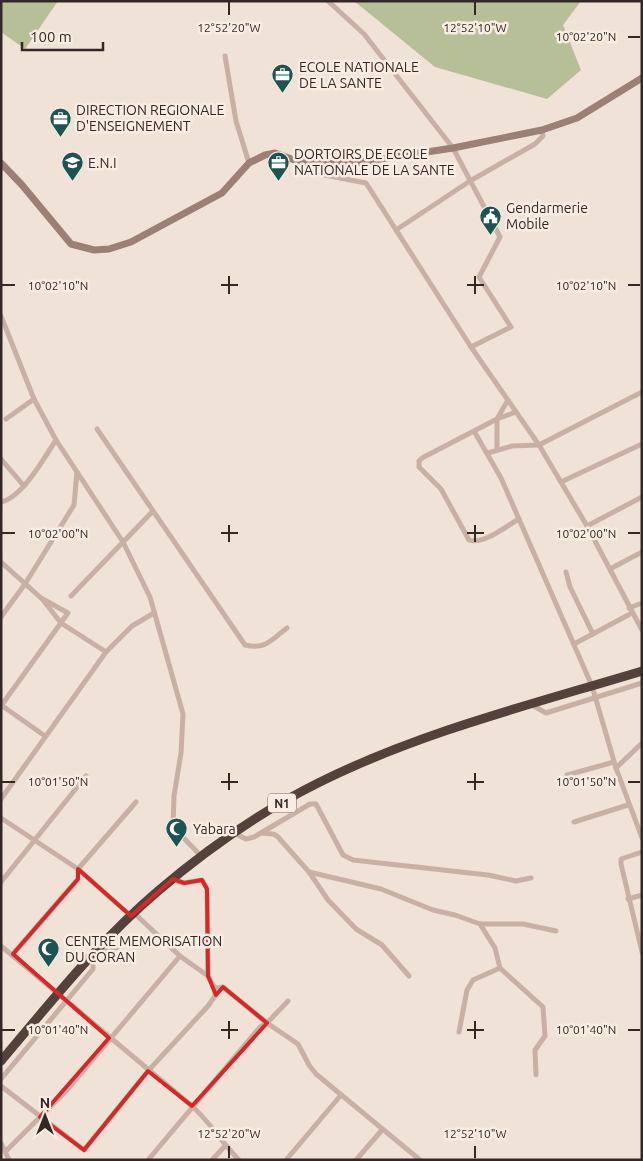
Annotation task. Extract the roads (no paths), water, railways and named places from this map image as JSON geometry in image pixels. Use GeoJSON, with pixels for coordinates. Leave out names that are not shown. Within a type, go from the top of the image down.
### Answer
{"type":"FeatureCollection","features":[{"type":"Feature","properties":{"kind":"highway","name":"N1"},"geometry":{"type":"LineString","coordinates":[[1,1061],[92,955],[133,914],[201,856],[233,833],[318,783],[418,741],[642,671]]}},
{"type":"Feature","properties":{"kind":"street"},"geometry":{"type":"LineString","coordinates":[[328,1],[364,34],[453,148],[500,237],[479,277],[511,328],[471,347]]}},
{"type":"Feature","properties":{"kind":"street"},"geometry":{"type":"LineString","coordinates":[[225,56],[236,121],[249,163]]}},
{"type":"Feature","properties":{"kind":"street"},"geometry":{"type":"LineString","coordinates":[[1,164],[22,185],[71,244],[94,250],[109,249],[131,242],[222,193],[249,163],[265,155],[275,153],[300,162],[321,164],[354,163],[453,148],[542,130],[577,118],[642,78]]}},
{"type":"Feature","properties":{"kind":"street"},"geometry":{"type":"LineString","coordinates":[[396,230],[470,181],[535,144],[543,136],[542,130]]}},
{"type":"Feature","properties":{"kind":"street"},"geometry":{"type":"LineString","coordinates":[[300,162],[314,173],[366,182],[471,347],[539,445],[587,526],[642,630]]}},
{"type":"Feature","properties":{"kind":"street"},"geometry":{"type":"LineString","coordinates":[[2,320],[34,399],[56,440],[123,542],[150,597],[183,714],[181,753],[174,796],[173,827],[201,856]]}},
{"type":"Feature","properties":{"kind":"street"},"geometry":{"type":"LineString","coordinates":[[488,453],[512,446],[539,445],[642,392]]}},
{"type":"Feature","properties":{"kind":"street"},"geometry":{"type":"LineString","coordinates":[[6,419],[34,399]]}},
{"type":"Feature","properties":{"kind":"street"},"geometry":{"type":"LineString","coordinates":[[497,450],[497,419],[508,400]]}},
{"type":"Feature","properties":{"kind":"street"},"geometry":{"type":"LineString","coordinates":[[516,412],[497,419],[422,458],[419,461],[419,467],[441,489],[469,540],[473,541],[484,538],[519,519]]}},
{"type":"Feature","properties":{"kind":"street"},"geometry":{"type":"LineString","coordinates":[[97,429],[245,645],[256,648],[264,646],[287,628]]}},
{"type":"Feature","properties":{"kind":"street"},"geometry":{"type":"LineString","coordinates":[[474,431],[488,453],[519,519],[596,695],[615,765],[628,805],[642,838]]}},
{"type":"Feature","properties":{"kind":"street"},"geometry":{"type":"LineString","coordinates":[[1,502],[10,500],[24,486],[56,440]]}},
{"type":"Feature","properties":{"kind":"street"},"geometry":{"type":"LineString","coordinates":[[561,482],[642,444]]}},
{"type":"Feature","properties":{"kind":"street"},"geometry":{"type":"LineString","coordinates":[[1,459],[24,486]]}},
{"type":"Feature","properties":{"kind":"street"},"geometry":{"type":"LineString","coordinates":[[1,617],[25,584],[74,505],[77,472]]}},
{"type":"Feature","properties":{"kind":"street"},"geometry":{"type":"LineString","coordinates":[[587,526],[642,497]]}},
{"type":"Feature","properties":{"kind":"street"},"geometry":{"type":"LineString","coordinates":[[71,596],[153,511]]}},
{"type":"Feature","properties":{"kind":"street"},"geometry":{"type":"LineString","coordinates":[[610,569],[642,552]]}},
{"type":"Feature","properties":{"kind":"street"},"geometry":{"type":"LineString","coordinates":[[1,562],[41,598],[61,623],[106,652]]}},
{"type":"Feature","properties":{"kind":"street"},"geometry":{"type":"LineString","coordinates":[[566,572],[570,587],[593,634]]}},
{"type":"Feature","properties":{"kind":"street"},"geometry":{"type":"LineString","coordinates":[[41,598],[68,613],[2,705],[45,736]]}},
{"type":"Feature","properties":{"kind":"street"},"geometry":{"type":"LineString","coordinates":[[574,644],[642,603]]}},
{"type":"Feature","properties":{"kind":"street"},"geometry":{"type":"LineString","coordinates":[[1,799],[106,652],[132,626],[154,613]]}},
{"type":"Feature","properties":{"kind":"street"},"geometry":{"type":"LineString","coordinates":[[532,705],[546,713],[596,695],[642,683]]}},
{"type":"Feature","properties":{"kind":"street"},"geometry":{"type":"LineString","coordinates":[[567,775],[615,765],[642,743]]}},
{"type":"Feature","properties":{"kind":"street"},"geometry":{"type":"LineString","coordinates":[[1,882],[35,842],[86,776]]}},
{"type":"Feature","properties":{"kind":"street"},"geometry":{"type":"LineString","coordinates":[[13,954],[78,879],[78,869],[136,802]]}},
{"type":"Feature","properties":{"kind":"street"},"geometry":{"type":"LineString","coordinates":[[233,833],[246,839],[272,827],[310,804],[316,804],[343,855],[353,860],[488,875],[516,881],[531,878]]}},
{"type":"Feature","properties":{"kind":"street"},"geometry":{"type":"LineString","coordinates":[[574,822],[628,805]]}},
{"type":"Feature","properties":{"kind":"street"},"geometry":{"type":"LineString","coordinates":[[1,818],[78,869],[180,956],[208,976],[215,988],[215,996]]}},
{"type":"Feature","properties":{"kind":"street"},"geometry":{"type":"LineString","coordinates":[[272,827],[273,834],[309,872],[328,900],[356,928],[382,945],[409,976]]}},
{"type":"Feature","properties":{"kind":"street"},"geometry":{"type":"LineString","coordinates":[[261,833],[273,834]]}},
{"type":"Feature","properties":{"kind":"street"},"geometry":{"type":"LineString","coordinates":[[642,852],[621,859],[628,899],[642,952]]}},
{"type":"Feature","properties":{"kind":"street"},"geometry":{"type":"LineString","coordinates":[[309,872],[380,889],[433,910],[480,924],[523,924],[556,930]]}},
{"type":"Feature","properties":{"kind":"street"},"geometry":{"type":"LineString","coordinates":[[173,879],[184,883],[202,880],[208,889],[208,976]]}},
{"type":"Feature","properties":{"kind":"street"},"geometry":{"type":"LineString","coordinates":[[628,899],[642,895]]}},
{"type":"Feature","properties":{"kind":"street"},"geometry":{"type":"LineString","coordinates":[[480,924],[494,948],[500,968],[530,993],[538,1004],[543,1007],[545,1036],[535,1050],[536,1075]]}},
{"type":"Feature","properties":{"kind":"street"},"geometry":{"type":"LineString","coordinates":[[1,946],[13,954],[57,995],[192,1106],[239,1160]]}},
{"type":"Feature","properties":{"kind":"street"},"geometry":{"type":"LineString","coordinates":[[1,1079],[94,969],[92,955],[118,948]]}},
{"type":"Feature","properties":{"kind":"street"},"geometry":{"type":"LineString","coordinates":[[1,1143],[6,1156],[40,1117],[67,1090],[180,956]]}},
{"type":"Feature","properties":{"kind":"street"},"geometry":{"type":"LineString","coordinates":[[459,1032],[467,990],[473,980],[500,968]]}},
{"type":"Feature","properties":{"kind":"street"},"geometry":{"type":"LineString","coordinates":[[215,988],[223,987],[267,1023],[298,1044],[316,1074],[420,1160]]}},
{"type":"Feature","properties":{"kind":"street"},"geometry":{"type":"LineString","coordinates":[[1,1086],[84,1150],[148,1070],[223,987]]}},
{"type":"Feature","properties":{"kind":"street"},"geometry":{"type":"LineString","coordinates":[[148,1160],[260,1027],[267,1023],[288,1001]]}},
{"type":"Feature","properties":{"kind":"street"},"geometry":{"type":"LineString","coordinates":[[286,1160],[341,1096]]}},
{"type":"Feature","properties":{"kind":"street"},"geometry":{"type":"LineString","coordinates":[[356,1160],[382,1130]]}},
{"type":"Feature","properties":{"kind":"street"},"geometry":{"type":"LineString","coordinates":[[212,1160],[225,1146]]}},
{"type":"Feature","properties":{"kind":"place","name":"ECOLE NATIONALE DE LA SANTE"},"geometry":{"type":"Point","coordinates":[283,94]}},
{"type":"Feature","properties":{"kind":"place","name":"DIRECTION REGIONALE D'ENSEIGNEMENT"},"geometry":{"type":"Point","coordinates":[60,137]}},
{"type":"Feature","properties":{"kind":"place","name":"DORTOIRS DE ECOLE NATIONALE DE LA SANTE"},"geometry":{"type":"Point","coordinates":[278,181]}},
{"type":"Feature","properties":{"kind":"place","name":"E.N.I"},"geometry":{"type":"Point","coordinates":[72,182]}},
{"type":"Feature","properties":{"kind":"place","name":"Gendarmerie Mobile"},"geometry":{"type":"Point","coordinates":[490,235]}},
{"type":"Feature","properties":{"kind":"place","name":"Yabara"},"geometry":{"type":"Point","coordinates":[177,848]}},
{"type":"Feature","properties":{"kind":"place","name":"CENTRE MEMORISATION DU CORAN"},"geometry":{"type":"Point","coordinates":[49,968]}}]}
